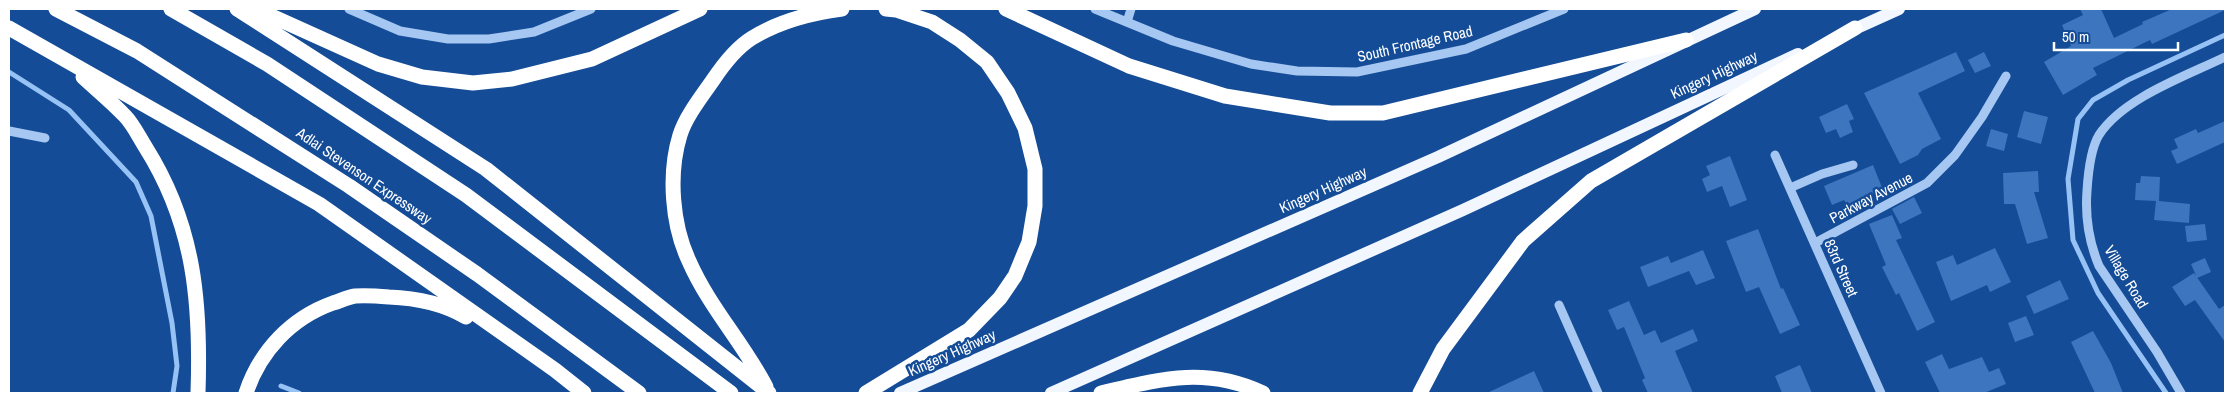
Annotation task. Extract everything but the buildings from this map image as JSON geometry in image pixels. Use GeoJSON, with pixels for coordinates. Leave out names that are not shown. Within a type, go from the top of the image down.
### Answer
{"type":"FeatureCollection","features":[{"type":"Feature","properties":{"kind":"highway","name":"Adlai Stevenson Expressway"},"geometry":{"type":"LineString","coordinates":[[56,9],[137,51],[349,186],[477,274],[639,393]]}},
{"type":"Feature","properties":{"kind":"highway"},"geometry":{"type":"LineString","coordinates":[[171,9],[267,64],[466,195],[731,393]]}},
{"type":"Feature","properties":{"kind":"highway"},"geometry":{"type":"LineString","coordinates":[[237,9],[486,169],[769,393]]}},
{"type":"Feature","properties":{"kind":"highway"},"geometry":{"type":"LineString","coordinates":[[256,9],[378,64],[422,77],[472,83],[512,78],[592,59],[700,9]]}},
{"type":"Feature","properties":{"kind":"highway"},"geometry":{"type":"LineString","coordinates":[[769,393],[752,361],[722,319],[688,261],[676,222],[673,176],[680,134],[701,97],[724,64],[751,39],[783,24],[820,12],[842,9]]}},
{"type":"Feature","properties":{"kind":"highway"},"geometry":{"type":"LineString","coordinates":[[870,391],[969,330],[1000,298],[1015,276],[1029,242],[1036,206],[1035,169],[1025,128],[1008,93],[988,62],[960,40],[932,22],[896,10],[886,9]]}},
{"type":"Feature","properties":{"kind":"highway"},"geometry":{"type":"LineString","coordinates":[[1006,9],[1129,66],[1225,96],[1330,113],[1383,113],[1686,40]]}},
{"type":"Feature","properties":{"kind":"highway"},"geometry":{"type":"LineString","coordinates":[[9,28],[319,204],[555,370],[584,393]]}},
{"type":"Feature","properties":{"kind":"highway"},"geometry":{"type":"LineString","coordinates":[[1420,393],[1443,349],[1523,241],[1591,181],[1855,28]]}},
{"type":"Feature","properties":{"kind":"highway"},"geometry":{"type":"LineString","coordinates":[[61,58],[126,117],[156,164],[175,206],[188,245],[198,305],[198,393]]}},
{"type":"Feature","properties":{"kind":"highway"},"geometry":{"type":"LineString","coordinates":[[246,393],[252,374],[271,346],[292,324],[317,309],[353,296],[415,298],[454,310],[555,370]]}},
{"type":"Feature","properties":{"kind":"highway"},"geometry":{"type":"LineString","coordinates":[[1101,393],[1169,378],[1206,376],[1243,384],[1263,393]]}},
{"type":"Feature","properties":{"kind":"main road","name":"Kingery Highway"},"geometry":{"type":"LineString","coordinates":[[900,393],[1438,157],[1755,9]]}},
{"type":"Feature","properties":{"kind":"main road","name":"Kingery Highway"},"geometry":{"type":"LineString","coordinates":[[1051,393],[1463,210],[1899,9]]}},
{"type":"Feature","properties":{"kind":"street"},"geometry":{"type":"LineString","coordinates":[[348,9],[400,31],[448,39],[489,39],[534,32],[591,9]]}},
{"type":"Feature","properties":{"kind":"street","name":"South Frontage Road"},"geometry":{"type":"LineString","coordinates":[[1095,9],[1173,41],[1251,64],[1297,71],[1356,72],[1466,49],[1564,9]]}},
{"type":"Feature","properties":{"kind":"street"},"geometry":{"type":"LineString","coordinates":[[1127,22],[1131,9]]}},
{"type":"Feature","properties":{"kind":"street","name":"Village Road"},"geometry":{"type":"LineString","coordinates":[[2180,393],[2157,352],[2099,266],[2093,252],[2086,206],[2088,172],[2098,136],[2120,112],[2134,101],[2225,57]]}},
{"type":"Feature","properties":{"kind":"street","name":"Parkway Avenue"},"geometry":{"type":"LineString","coordinates":[[1815,243],[1928,183],[1955,155],[1982,117],[2006,76]]}},
{"type":"Feature","properties":{"kind":"street"},"geometry":{"type":"LineString","coordinates":[[9,131],[45,138]]}},
{"type":"Feature","properties":{"kind":"street","name":"83rd Street"},"geometry":{"type":"LineString","coordinates":[[1775,155],[1881,393]]}},
{"type":"Feature","properties":{"kind":"street"},"geometry":{"type":"LineString","coordinates":[[1790,188],[1853,165]]}},
{"type":"Feature","properties":{"kind":"street"},"geometry":{"type":"LineString","coordinates":[[1559,305],[1598,393]]}},
{"type":"Feature","properties":{"kind":"waterway"},"geometry":{"type":"LineString","coordinates":[[2166,393],[2098,293],[2073,240],[2068,179],[2078,119],[2093,100],[2128,80],[2225,35]]}},
{"type":"Feature","properties":{"kind":"waterway"},"geometry":{"type":"LineString","coordinates":[[9,72],[69,110],[136,182],[151,216],[172,323],[177,366],[173,393]]}},
{"type":"Feature","properties":{"kind":"waterway"},"geometry":{"type":"LineString","coordinates":[[281,386],[299,393]]}}]}
